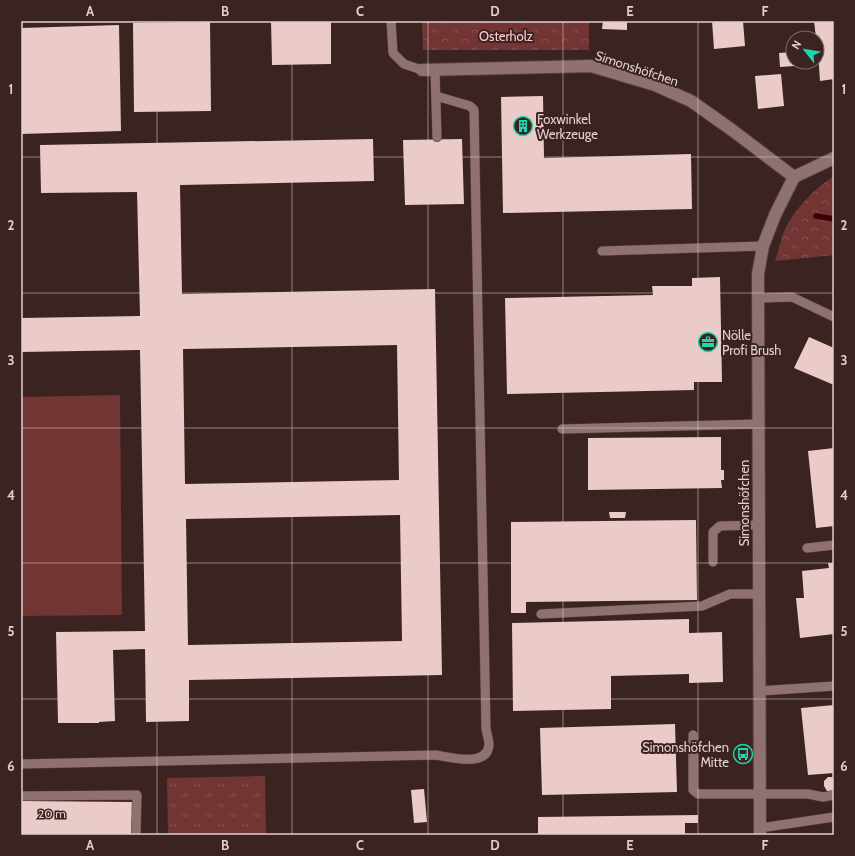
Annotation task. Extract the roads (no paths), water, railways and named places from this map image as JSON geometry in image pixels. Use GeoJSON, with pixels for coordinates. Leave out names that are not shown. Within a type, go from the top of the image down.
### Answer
{"type":"FeatureCollection","features":[{"type":"Feature","properties":{"kind":"street","name":"Simonshöfchen"},"geometry":{"type":"LineString","coordinates":[[422,70],[592,66],[655,85],[691,101],[794,177],[775,215],[763,246],[758,274],[760,831]]}},
{"type":"Feature","properties":{"kind":"street"},"geometry":{"type":"LineString","coordinates":[[794,177],[834,158]]}},
{"type":"Feature","properties":{"kind":"lane"},"geometry":{"type":"LineString","coordinates":[[391,21],[393,53],[404,64],[422,70]]}},
{"type":"Feature","properties":{"kind":"lane"},"geometry":{"type":"LineString","coordinates":[[435,70],[437,137]]}},
{"type":"Feature","properties":{"kind":"lane"},"geometry":{"type":"LineString","coordinates":[[21,764],[436,755],[471,760],[481,758],[486,753],[489,745],[486,721],[474,110],[470,106],[436,96]]}},
{"type":"Feature","properties":{"kind":"lane"},"geometry":{"type":"LineString","coordinates":[[602,250],[763,246]]}},
{"type":"Feature","properties":{"kind":"lane"},"geometry":{"type":"LineString","coordinates":[[758,298],[792,297],[834,317]]}},
{"type":"Feature","properties":{"kind":"lane"},"geometry":{"type":"LineString","coordinates":[[562,428],[758,424]]}},
{"type":"Feature","properties":{"kind":"lane"},"geometry":{"type":"LineString","coordinates":[[712,562],[713,532],[720,526],[758,525]]}},
{"type":"Feature","properties":{"kind":"lane"},"geometry":{"type":"LineString","coordinates":[[807,548],[834,545]]}},
{"type":"Feature","properties":{"kind":"lane"},"geometry":{"type":"LineString","coordinates":[[541,614],[702,606],[730,594],[759,594]]}},
{"type":"Feature","properties":{"kind":"lane"},"geometry":{"type":"LineString","coordinates":[[760,691],[834,686]]}},
{"type":"Feature","properties":{"kind":"lane"},"geometry":{"type":"LineString","coordinates":[[693,735],[693,790],[698,794],[808,794],[823,797],[834,795]]}},
{"type":"Feature","properties":{"kind":"lane"},"geometry":{"type":"LineString","coordinates":[[21,796],[136,795],[136,835]]}},
{"type":"Feature","properties":{"kind":"lane"},"geometry":{"type":"LineString","coordinates":[[760,831],[834,817]]}},
{"type":"Feature","properties":{"kind":"waterway"},"geometry":{"type":"LineString","coordinates":[[816,216],[834,219]]}},
{"type":"Feature","properties":{"kind":"place","name":"Foxwinkel Werkzeuge"},"geometry":{"type":"Point","coordinates":[523,126]}},
{"type":"Feature","properties":{"kind":"place","name":"Nölle Profi Brush"},"geometry":{"type":"Point","coordinates":[708,342]}},
{"type":"Feature","properties":{"kind":"place","name":"Simonshöfchen Mitte"},"geometry":{"type":"Point","coordinates":[743,754]}},
{"type":"Feature","properties":{"kind":"park label","name":"Osterholz"},"geometry":{"type":"Point","coordinates":[506,36]}}]}
